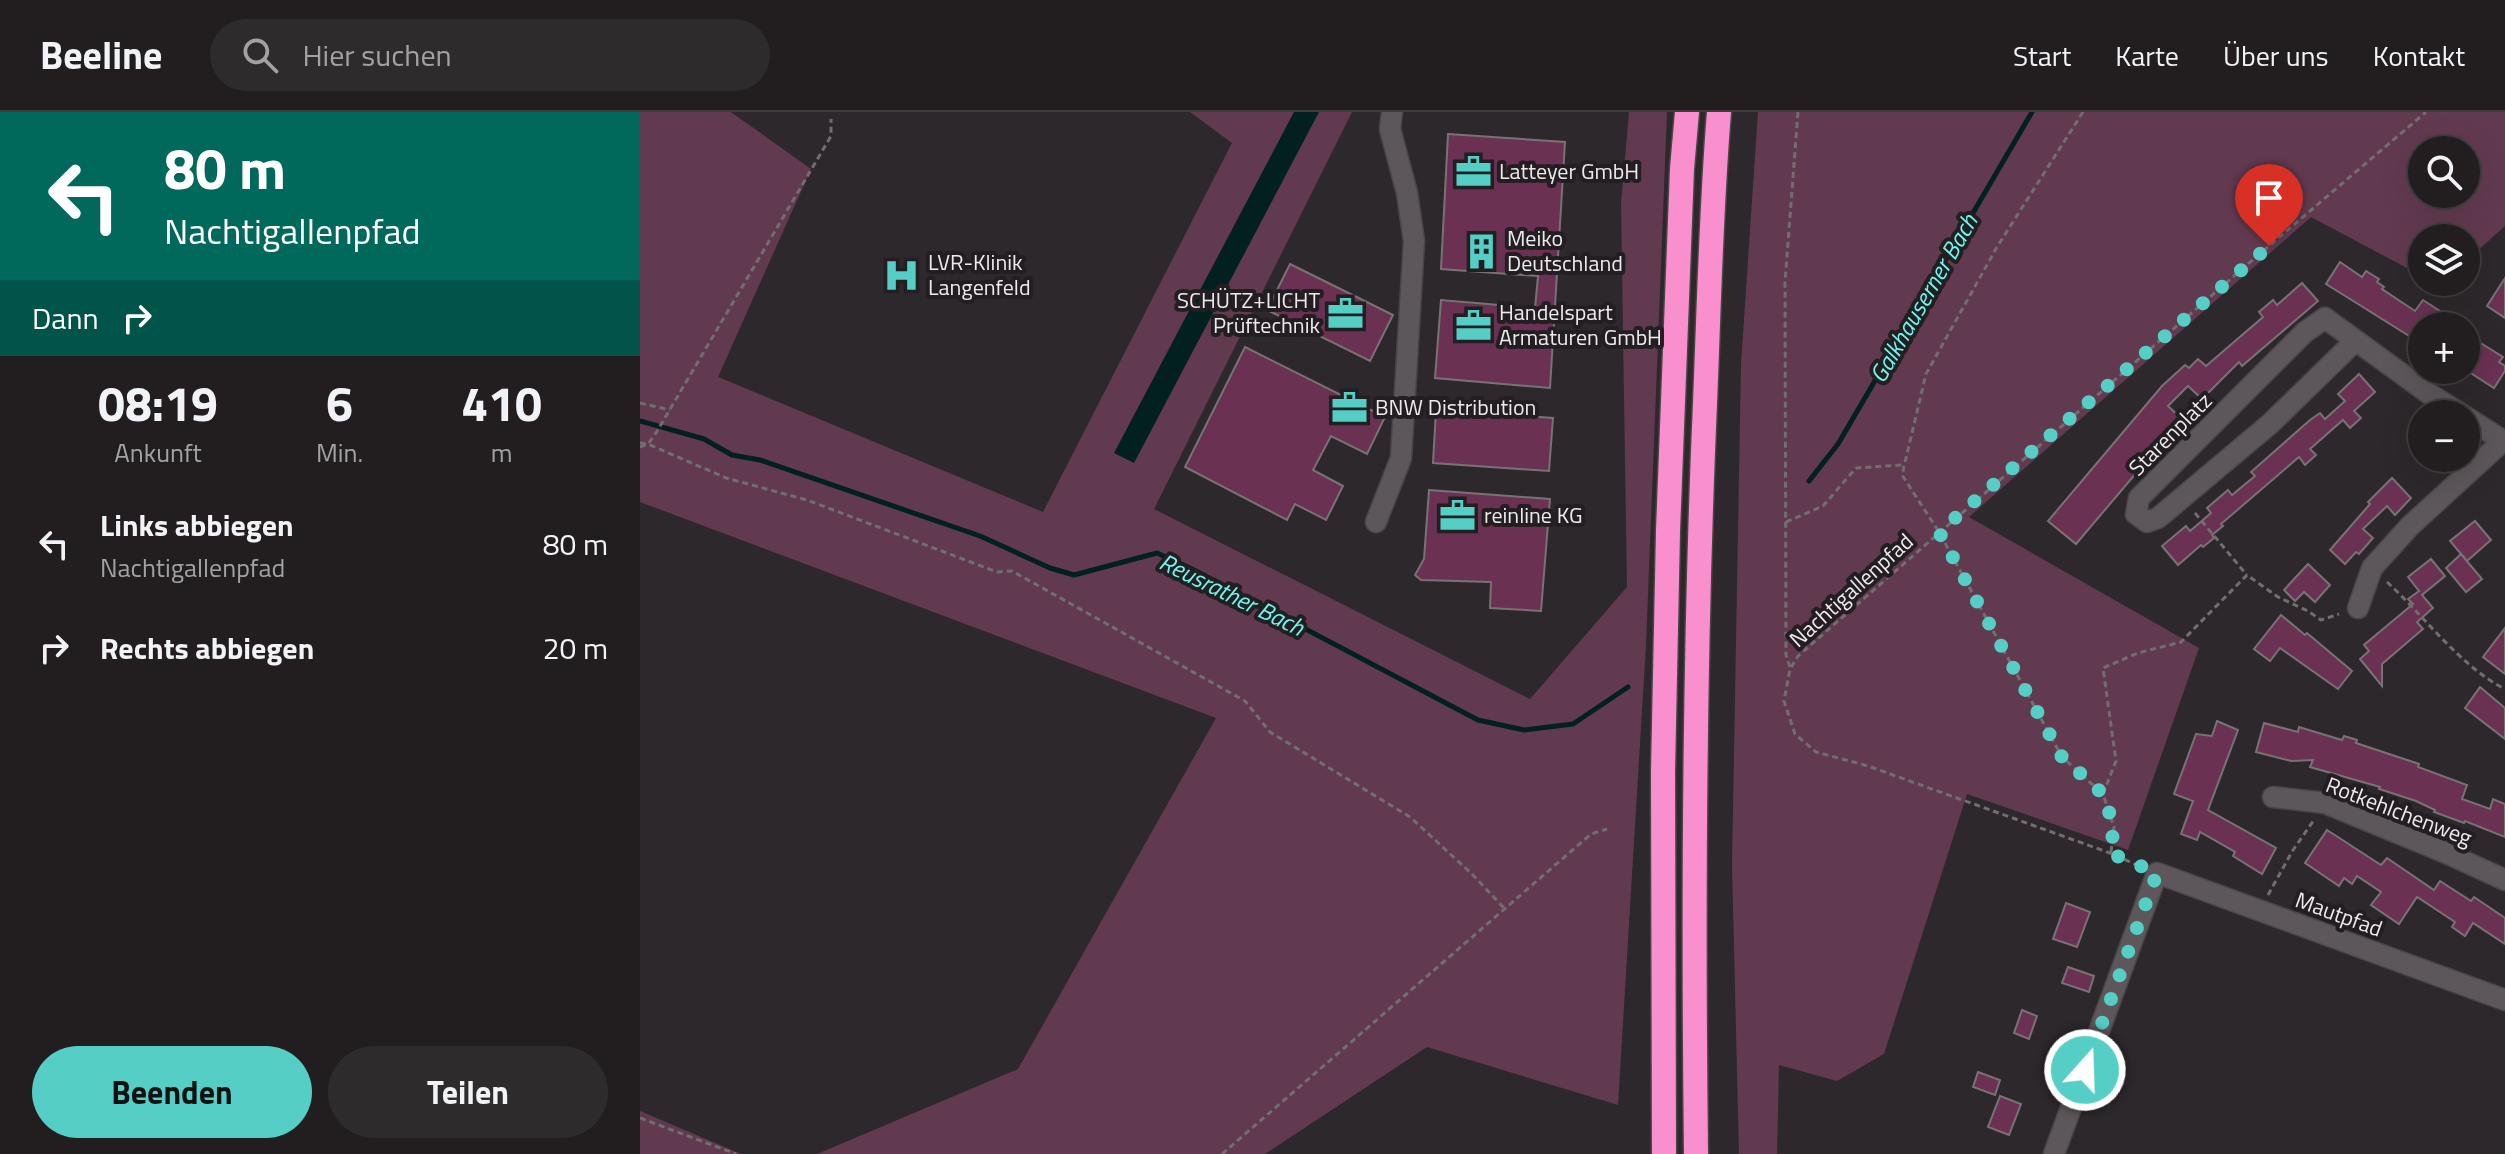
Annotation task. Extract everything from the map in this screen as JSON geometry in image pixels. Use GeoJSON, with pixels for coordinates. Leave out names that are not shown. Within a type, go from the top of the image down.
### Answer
{"type":"FeatureCollection","features":[{"type":"Feature","properties":{"kind":"highway"},"geometry":{"type":"LineString","coordinates":[[1664,1154],[1663,772],[1668,531],[1682,169],[1687,112]]}},
{"type":"Feature","properties":{"kind":"highway"},"geometry":{"type":"LineString","coordinates":[[1696,1154],[1694,854],[1697,638],[1719,112]]}},
{"type":"Feature","properties":{"kind":"street"},"geometry":{"type":"LineString","coordinates":[[1376,522],[1401,458],[1414,241],[1407,193],[1390,129],[1392,112]]}},
{"type":"Feature","properties":{"kind":"street","name":"Starenplatz"},"geometry":{"type":"LineString","coordinates":[[2325,318],[2355,341],[2271,423],[2158,518],[2147,522],[2136,514],[2139,498],[2305,332],[2325,318]]}},
{"type":"Feature","properties":{"kind":"street"},"geometry":{"type":"LineString","coordinates":[[2355,341],[2441,400]]}},
{"type":"Feature","properties":{"kind":"street"},"geometry":{"type":"LineString","coordinates":[[2358,608],[2372,568],[2432,505],[2504,441],[2480,426]]}},
{"type":"Feature","properties":{"kind":"street","name":"Rotkehlchenweg"},"geometry":{"type":"LineString","coordinates":[[2273,797],[2325,803],[2505,880]]}},
{"type":"Feature","properties":{"kind":"street"},"geometry":{"type":"LineString","coordinates":[[2054,1154],[2157,873]]}},
{"type":"Feature","properties":{"kind":"street","name":"Mautpfad"},"geometry":{"type":"LineString","coordinates":[[2157,873],[2505,1000]]}},
{"type":"Feature","properties":{"kind":"path"},"geometry":{"type":"LineString","coordinates":[[1790,669],[1786,655],[1785,282],[1798,112]]}},
{"type":"Feature","properties":{"kind":"path"},"geometry":{"type":"LineString","coordinates":[[2083,112],[1997,247],[1926,374],[1902,475],[1939,532],[2062,757],[2103,794],[2114,827],[2110,853]]}},
{"type":"Feature","properties":{"kind":"path","name":"Nachtigallenpfad"},"geometry":{"type":"LineString","coordinates":[[2157,873],[2110,853],[1868,766],[1816,752],[1795,734],[1784,701],[1790,669],[1798,656],[1939,532],[2426,112]]}},
{"type":"Feature","properties":{"kind":"path"},"geometry":{"type":"LineString","coordinates":[[648,444],[831,136],[831,119]]}},
{"type":"Feature","properties":{"kind":"path"},"geometry":{"type":"LineString","coordinates":[[640,403],[670,410]]}},
{"type":"Feature","properties":{"kind":"path"},"geometry":{"type":"LineString","coordinates":[[640,445],[648,444],[726,478],[807,500],[997,572],[1012,571],[1245,701],[1270,732],[1410,817],[1504,908]]}},
{"type":"Feature","properties":{"kind":"path"},"geometry":{"type":"LineString","coordinates":[[1786,522],[1823,506],[1856,468],[1904,465]]}},
{"type":"Feature","properties":{"kind":"path"},"geometry":{"type":"LineString","coordinates":[[2182,497],[2247,575],[2278,597],[2321,620],[2358,608]]}},
{"type":"Feature","properties":{"kind":"path"},"geometry":{"type":"LineString","coordinates":[[2372,568],[2473,666],[2505,689]]}},
{"type":"Feature","properties":{"kind":"path"},"geometry":{"type":"LineString","coordinates":[[2103,794],[2116,761],[2103,668],[2138,653],[2181,642],[2247,575]]}},
{"type":"Feature","properties":{"kind":"path"},"geometry":{"type":"LineString","coordinates":[[2260,910],[2293,850],[2325,803]]}},
{"type":"Feature","properties":{"kind":"path"},"geometry":{"type":"LineString","coordinates":[[1222,1154],[1591,834],[1607,829]]}},
{"type":"Feature","properties":{"kind":"path"},"geometry":{"type":"LineString","coordinates":[[640,1118],[736,1154]]}},
{"type":"Feature","properties":{"kind":"shaded area"},"geometry":{"type":"Polygon","coordinates":[[[640,112],[731,112],[811,169],[718,377],[1043,512],[1232,143],[1190,112],[1352,112],[1154,509],[1530,699],[1627,587],[1621,204],[1629,112],[1667,112],[1646,645],[1618,1105],[1427,1047],[1265,1154],[817,1154],[1018,1069],[1216,718],[640,502],[640,112]]]}},
{"type":"Feature","properties":{"kind":"shaded area"},"geometry":{"type":"Polygon","coordinates":[[[1758,112],[2505,112],[2505,226],[2480,248],[2480,224],[2408,224],[2408,269],[2311,217],[1969,517],[2199,648],[2128,850],[1967,794],[1884,1054],[1837,1081],[1779,1065],[1777,1154],[1739,1154],[1732,865],[1741,364],[1758,112]]]}},
{"type":"Feature","properties":{"kind":"shaded area"},"geometry":{"type":"Polygon","coordinates":[[[640,1111],[741,1154],[640,1154],[640,1111]]]}},
{"type":"Feature","properties":{"kind":"water"},"geometry":{"type":"Polygon","coordinates":[[[1294,112],[1319,112],[1134,463],[1114,453],[1294,112]]]}},
{"type":"Feature","properties":{"kind":"building"},"geometry":{"type":"Polygon","coordinates":[[[1448,134],[1565,142],[1550,388],[1435,378],[1441,300],[1535,308],[1538,276],[1441,269],[1448,134]]]}},
{"type":"Feature","properties":{"kind":"building"},"geometry":{"type":"Polygon","coordinates":[[[2340,262],[2362,277],[2366,271],[2379,279],[2377,282],[2384,287],[2382,289],[2415,311],[2423,300],[2441,312],[2408,312],[2408,335],[2326,284],[2340,262]]]}},
{"type":"Feature","properties":{"kind":"building"},"geometry":{"type":"Polygon","coordinates":[[[1290,264],[1393,315],[1370,361],[1267,310],[1290,264]]]}},
{"type":"Feature","properties":{"kind":"building"},"geometry":{"type":"Polygon","coordinates":[[[2505,278],[2505,318],[2487,306],[2505,278]]]}},
{"type":"Feature","properties":{"kind":"building"},"geometry":{"type":"Polygon","coordinates":[[[2302,283],[2318,301],[2242,366],[2239,362],[2202,399],[2188,386],[2168,406],[2182,419],[2076,544],[2048,521],[2162,386],[2185,365],[2189,368],[2198,359],[2206,366],[2263,317],[2259,312],[2273,300],[2277,305],[2302,283]]]}},
{"type":"Feature","properties":{"kind":"building"},"geometry":{"type":"Polygon","coordinates":[[[2480,343],[2503,357],[2499,362],[2505,366],[2505,371],[2494,388],[2480,379],[2480,343]]]}},
{"type":"Feature","properties":{"kind":"building"},"geometry":{"type":"Polygon","coordinates":[[[1245,347],[1385,417],[1367,454],[1331,436],[1313,470],[1343,486],[1326,520],[1295,504],[1287,520],[1185,467],[1245,347]]]}},
{"type":"Feature","properties":{"kind":"building"},"geometry":{"type":"Polygon","coordinates":[[[2359,374],[2375,392],[2354,411],[2361,418],[2350,428],[2343,420],[2310,449],[2316,455],[2305,465],[2299,457],[2221,524],[2223,526],[2212,535],[2214,538],[2178,565],[2162,546],[2186,526],[2190,531],[2211,513],[2207,508],[2228,490],[2232,495],[2255,476],[2251,472],[2310,420],[2320,413],[2325,419],[2345,401],[2338,394],[2359,374]]]}},
{"type":"Feature","properties":{"kind":"building"},"geometry":{"type":"Polygon","coordinates":[[[1436,410],[1553,418],[1549,471],[1433,463],[1436,410]]]}},
{"type":"Feature","properties":{"kind":"building"},"geometry":{"type":"Polygon","coordinates":[[[2392,478],[2411,498],[2395,515],[2387,506],[2363,529],[2373,538],[2345,564],[2330,550],[2370,504],[2368,502],[2392,478]]]}},
{"type":"Feature","properties":{"kind":"building"},"geometry":{"type":"Polygon","coordinates":[[[1429,490],[1550,499],[1541,611],[1490,608],[1491,582],[1421,580],[1415,575],[1424,559],[1429,490]]]}},
{"type":"Feature","properties":{"kind":"building"},"geometry":{"type":"Polygon","coordinates":[[[2475,521],[2491,540],[2467,561],[2450,541],[2475,521]]]}},
{"type":"Feature","properties":{"kind":"building"},"geometry":{"type":"Polygon","coordinates":[[[2461,554],[2482,579],[2466,592],[2446,568],[2461,554]]]}},
{"type":"Feature","properties":{"kind":"building"},"geometry":{"type":"Polygon","coordinates":[[[2431,559],[2445,576],[2422,595],[2433,608],[2417,622],[2423,629],[2382,664],[2382,686],[2360,659],[2369,651],[2364,645],[2413,604],[2408,599],[2419,591],[2408,577],[2431,559]]]}},
{"type":"Feature","properties":{"kind":"building"},"geometry":{"type":"Polygon","coordinates":[[[2308,564],[2330,585],[2315,602],[2304,592],[2295,601],[2284,590],[2308,564]]]}},
{"type":"Feature","properties":{"kind":"building"},"geometry":{"type":"Polygon","coordinates":[[[2281,615],[2352,671],[2338,689],[2280,648],[2270,661],[2254,649],[2281,615]]]}},
{"type":"Feature","properties":{"kind":"building"},"geometry":{"type":"Polygon","coordinates":[[[2505,628],[2505,674],[2483,657],[2505,628]]]}},
{"type":"Feature","properties":{"kind":"building"},"geometry":{"type":"Polygon","coordinates":[[[2480,687],[2505,708],[2505,739],[2465,708],[2480,687]]]}},
{"type":"Feature","properties":{"kind":"building"},"geometry":{"type":"Polygon","coordinates":[[[2217,721],[2238,730],[2208,810],[2276,848],[2262,874],[2233,856],[2235,852],[2200,832],[2197,840],[2181,834],[2193,801],[2174,794],[2196,734],[2212,736],[2217,721]]]}},
{"type":"Feature","properties":{"kind":"building"},"geometry":{"type":"Polygon","coordinates":[[[2264,723],[2298,732],[2299,727],[2342,740],[2344,736],[2467,785],[2462,799],[2490,809],[2493,799],[2505,804],[2505,837],[2434,812],[2416,801],[2380,787],[2310,767],[2313,760],[2291,761],[2256,752],[2264,723]]]}},
{"type":"Feature","properties":{"kind":"building"},"geometry":{"type":"Polygon","coordinates":[[[2327,830],[2381,865],[2387,858],[2434,890],[2440,881],[2471,901],[2474,897],[2505,918],[2505,944],[2473,923],[2465,936],[2452,927],[2455,922],[2417,897],[2399,924],[2371,905],[2381,892],[2357,876],[2352,884],[2344,878],[2339,886],[2305,863],[2327,830]]]}},
{"type":"Feature","properties":{"kind":"building"},"geometry":{"type":"Polygon","coordinates":[[[2066,903],[2090,912],[2077,947],[2053,939],[2066,903]]]}},
{"type":"Feature","properties":{"kind":"building"},"geometry":{"type":"Polygon","coordinates":[[[2068,967],[2094,976],[2089,992],[2062,983],[2068,967]]]}},
{"type":"Feature","properties":{"kind":"building"},"geometry":{"type":"Polygon","coordinates":[[[2022,1010],[2037,1016],[2029,1039],[2014,1033],[2022,1010]]]}},
{"type":"Feature","properties":{"kind":"building"},"geometry":{"type":"Polygon","coordinates":[[[1978,1072],[2000,1080],[1995,1095],[1973,1087],[1978,1072]]]}},
{"type":"Feature","properties":{"kind":"building"},"geometry":{"type":"Polygon","coordinates":[[[2000,1096],[2021,1104],[2009,1135],[1988,1127],[2000,1096]]]}},
{"type":"Feature","properties":{"kind":"waterway","name":"Galkhauserner Bach"},"geometry":{"type":"LineString","coordinates":[[1809,481],[1838,444],[2032,112]]}},
{"type":"Feature","properties":{"kind":"waterway","name":"Reusrather Bach"},"geometry":{"type":"LineString","coordinates":[[640,421],[704,439],[732,455],[760,460],[980,536],[1050,568],[1074,575],[1157,553],[1478,720],[1524,730],[1573,724],[1628,687]]}},
{"type":"Feature","properties":{"kind":"place","name":"Latteyer GmbH"},"geometry":{"type":"Point","coordinates":[1473,171]}},
{"type":"Feature","properties":{"kind":"place","name":"Meiko Deutschland"},"geometry":{"type":"Point","coordinates":[1481,251]}},
{"type":"Feature","properties":{"kind":"place","name":"LVR-Klinik Langenfeld"},"geometry":{"type":"Point","coordinates":[902,275]}},
{"type":"Feature","properties":{"kind":"place","name":"SCHÜTZ+LICHT Prüftechnik"},"geometry":{"type":"Point","coordinates":[1346,313]}},
{"type":"Feature","properties":{"kind":"place","name":"Handelspart Armaturen GmbH"},"geometry":{"type":"Point","coordinates":[1473,325]}},
{"type":"Feature","properties":{"kind":"place","name":"BNW Distribution"},"geometry":{"type":"Point","coordinates":[1349,407]}},
{"type":"Feature","properties":{"kind":"place","name":"reinline KG"},"geometry":{"type":"Point","coordinates":[1458,515]}},
{"type":"Feature","properties":{"kind":"route"},"geometry":{"type":"LineString","coordinates":[[2085,1070],[2157,873],[2110,853],[2114,827],[2103,794],[2062,757],[1939,532],[2269,246]]}}]}
